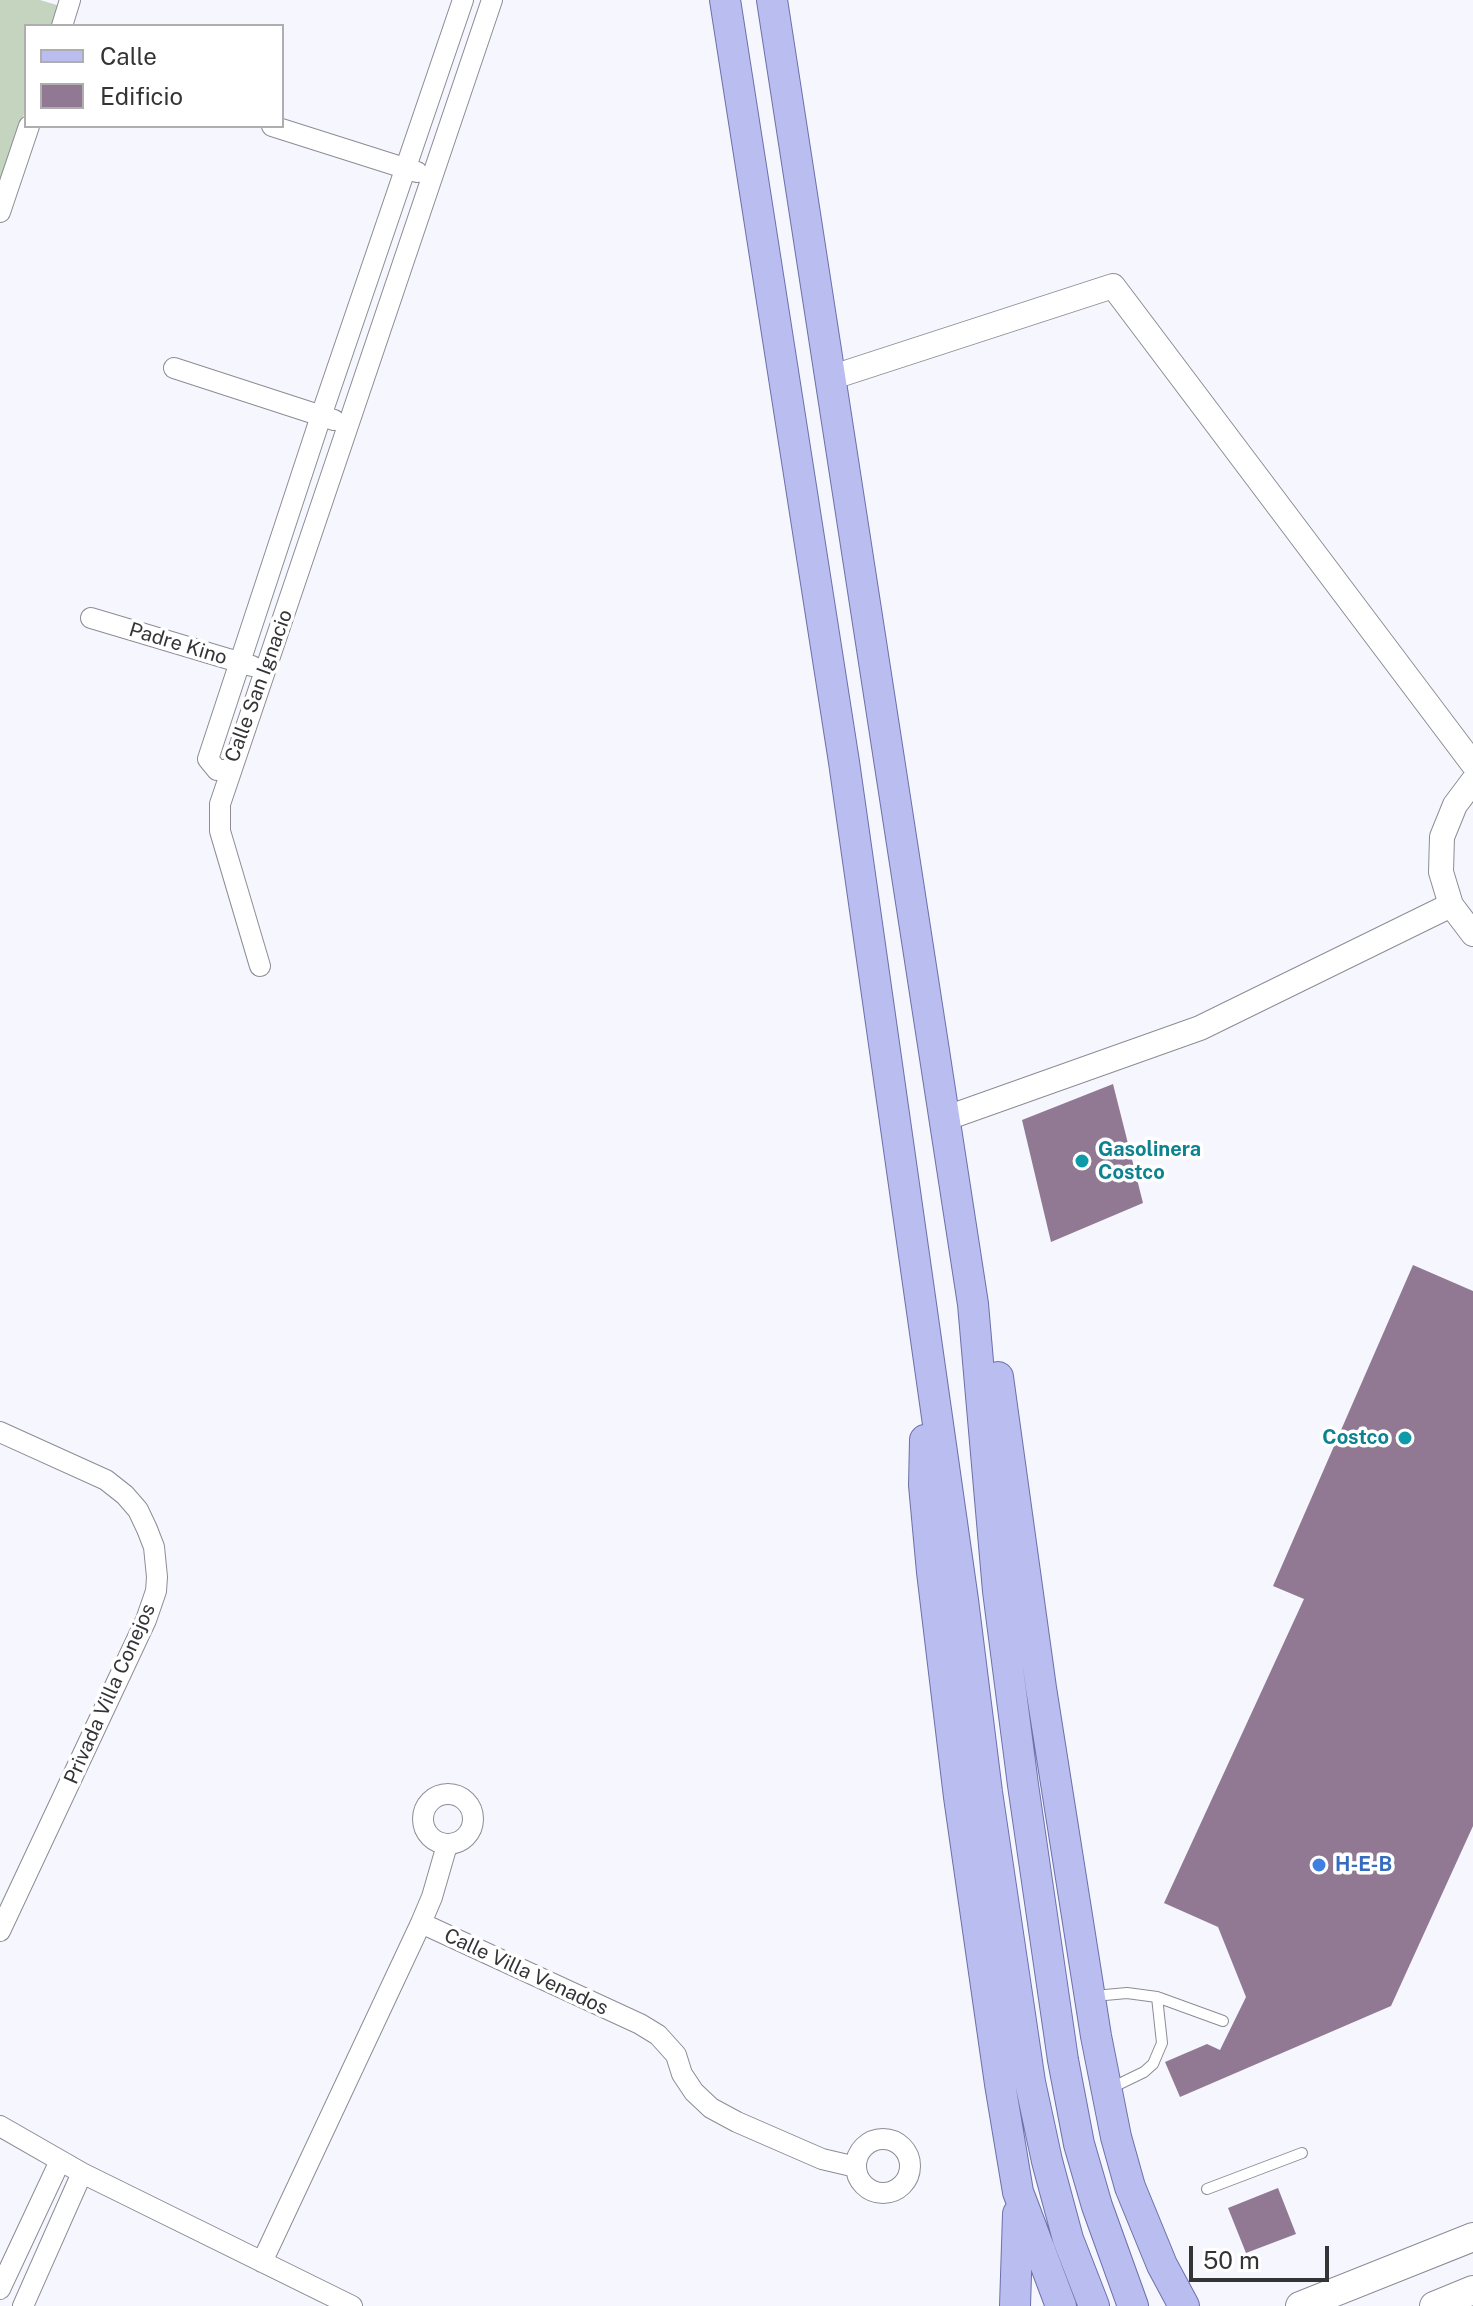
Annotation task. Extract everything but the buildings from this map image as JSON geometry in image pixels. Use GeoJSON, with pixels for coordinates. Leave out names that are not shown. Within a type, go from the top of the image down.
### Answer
{"type":"FeatureCollection","features":[{"type":"Feature","properties":{"kind":"main road"},"geometry":{"type":"LineString","coordinates":[[725,0],[844,762],[1030,2082],[1068,2239],[1094,2306]]}},
{"type":"Feature","properties":{"kind":"main road"},"geometry":{"type":"LineString","coordinates":[[772,0],[973,1304],[998,1591],[1066,2074],[1079,2144],[1097,2206],[1133,2306]]}},
{"type":"Feature","properties":{"kind":"main road"},"geometry":{"type":"LineString","coordinates":[[973,1304],[989,1344],[998,1379],[1041,1688],[1116,2137],[1130,2187],[1162,2265],[1162,2287],[1177,2305]]}},
{"type":"Feature","properties":{"kind":"main road"},"geometry":{"type":"LineString","coordinates":[[930,1378],[924,1485],[932,1572],[980,1952],[1018,2192],[1015,2306]]}},
{"type":"Feature","properties":{"kind":"main road"},"geometry":{"type":"LineString","coordinates":[[1018,2192],[1061,2306]]}},
{"type":"Feature","properties":{"kind":"main road"},"geometry":{"type":"LineString","coordinates":[[1300,2306],[1473,2237]]}},
{"type":"Feature","properties":{"kind":"main road"},"geometry":{"type":"LineString","coordinates":[[1434,2306],[1473,2290]]}},
{"type":"Feature","properties":{"kind":"street","name":"Calle San Ignacio"},"geometry":{"type":"LineString","coordinates":[[463,0],[208,759],[217,770],[231,770],[492,0]]}},
{"type":"Feature","properties":{"kind":"street"},"geometry":{"type":"LineString","coordinates":[[62,24],[67,1]]}},
{"type":"Feature","properties":{"kind":"street"},"geometry":{"type":"LineString","coordinates":[[0,212],[28,128]]}},
{"type":"Feature","properties":{"kind":"street"},"geometry":{"type":"LineString","coordinates":[[278,128],[434,178]]}},
{"type":"Feature","properties":{"kind":"street"},"geometry":{"type":"LineString","coordinates":[[830,378],[1113,286],[1473,764]]}},
{"type":"Feature","properties":{"kind":"street"},"geometry":{"type":"LineString","coordinates":[[174,368],[348,425]]}},
{"type":"Feature","properties":{"kind":"street","name":"Padre Kino"},"geometry":{"type":"LineString","coordinates":[[91,618],[266,670]]}},
{"type":"Feature","properties":{"kind":"street"},"geometry":{"type":"LineString","coordinates":[[231,770],[220,804],[220,831],[260,966]]}},
{"type":"Feature","properties":{"kind":"street"},"geometry":{"type":"LineString","coordinates":[[1473,781],[1455,805],[1442,837],[1441,872],[1451,905],[1473,934]]}},
{"type":"Feature","properties":{"kind":"street"},"geometry":{"type":"LineString","coordinates":[[944,1119],[1200,1028],[1451,905]]}},
{"type":"Feature","properties":{"kind":"street","name":"Privada Villa Conejos"},"geometry":{"type":"LineString","coordinates":[[0,1432],[106,1480],[125,1495],[138,1510],[151,1538],[157,1577],[156,1591],[146,1620],[0,1931]]}},
{"type":"Feature","properties":{"kind":"street"},"geometry":{"type":"LineString","coordinates":[[421,1923],[447,1845]]}},
{"type":"Feature","properties":{"kind":"street","name":"Calle Villa Venados"},"geometry":{"type":"LineString","coordinates":[[262,2262],[421,1923],[658,2035],[676,2055],[682,2074],[694,2092],[711,2108],[822,2159],[856,2167]]}},
{"type":"Feature","properties":{"kind":"street"},"geometry":{"type":"LineString","coordinates":[[0,2126],[82,2173],[352,2306]]}},
{"type":"Feature","properties":{"kind":"street"},"geometry":{"type":"LineString","coordinates":[[0,2289],[60,2161]]}},
{"type":"Feature","properties":{"kind":"street"},"geometry":{"type":"LineString","coordinates":[[23,2306],[82,2173]]}},
{"type":"Feature","properties":{"kind":"street"},"geometry":{"type":"LineString","coordinates":[[14,2260],[38,2271]]}},
{"type":"Feature","properties":{"kind":"lane"},"geometry":{"type":"LineString","coordinates":[[1091,1997],[1127,1993],[1157,1997],[1223,2021]]}},
{"type":"Feature","properties":{"kind":"lane"},"geometry":{"type":"LineString","coordinates":[[1107,2090],[1144,2072],[1153,2064],[1162,2043],[1157,1997]]}},
{"type":"Feature","properties":{"kind":"lane"},"geometry":{"type":"LineString","coordinates":[[1207,2189],[1302,2153]]}},
{"type":"Feature","properties":{"kind":"green space"},"geometry":{"type":"Polygon","coordinates":[[[0,0],[40,0],[60,6],[54,24],[24,24],[24,114],[0,186],[0,0]]]}},
{"type":"Feature","properties":{"kind":"place","name":"Gasolinera Costco"},"geometry":{"type":"Point","coordinates":[1082,1161]}},
{"type":"Feature","properties":{"kind":"place","name":"Costco"},"geometry":{"type":"Point","coordinates":[1405,1438]}},
{"type":"Feature","properties":{"kind":"place","name":"H-E-B"},"geometry":{"type":"Point","coordinates":[1319,1865]}}]}
